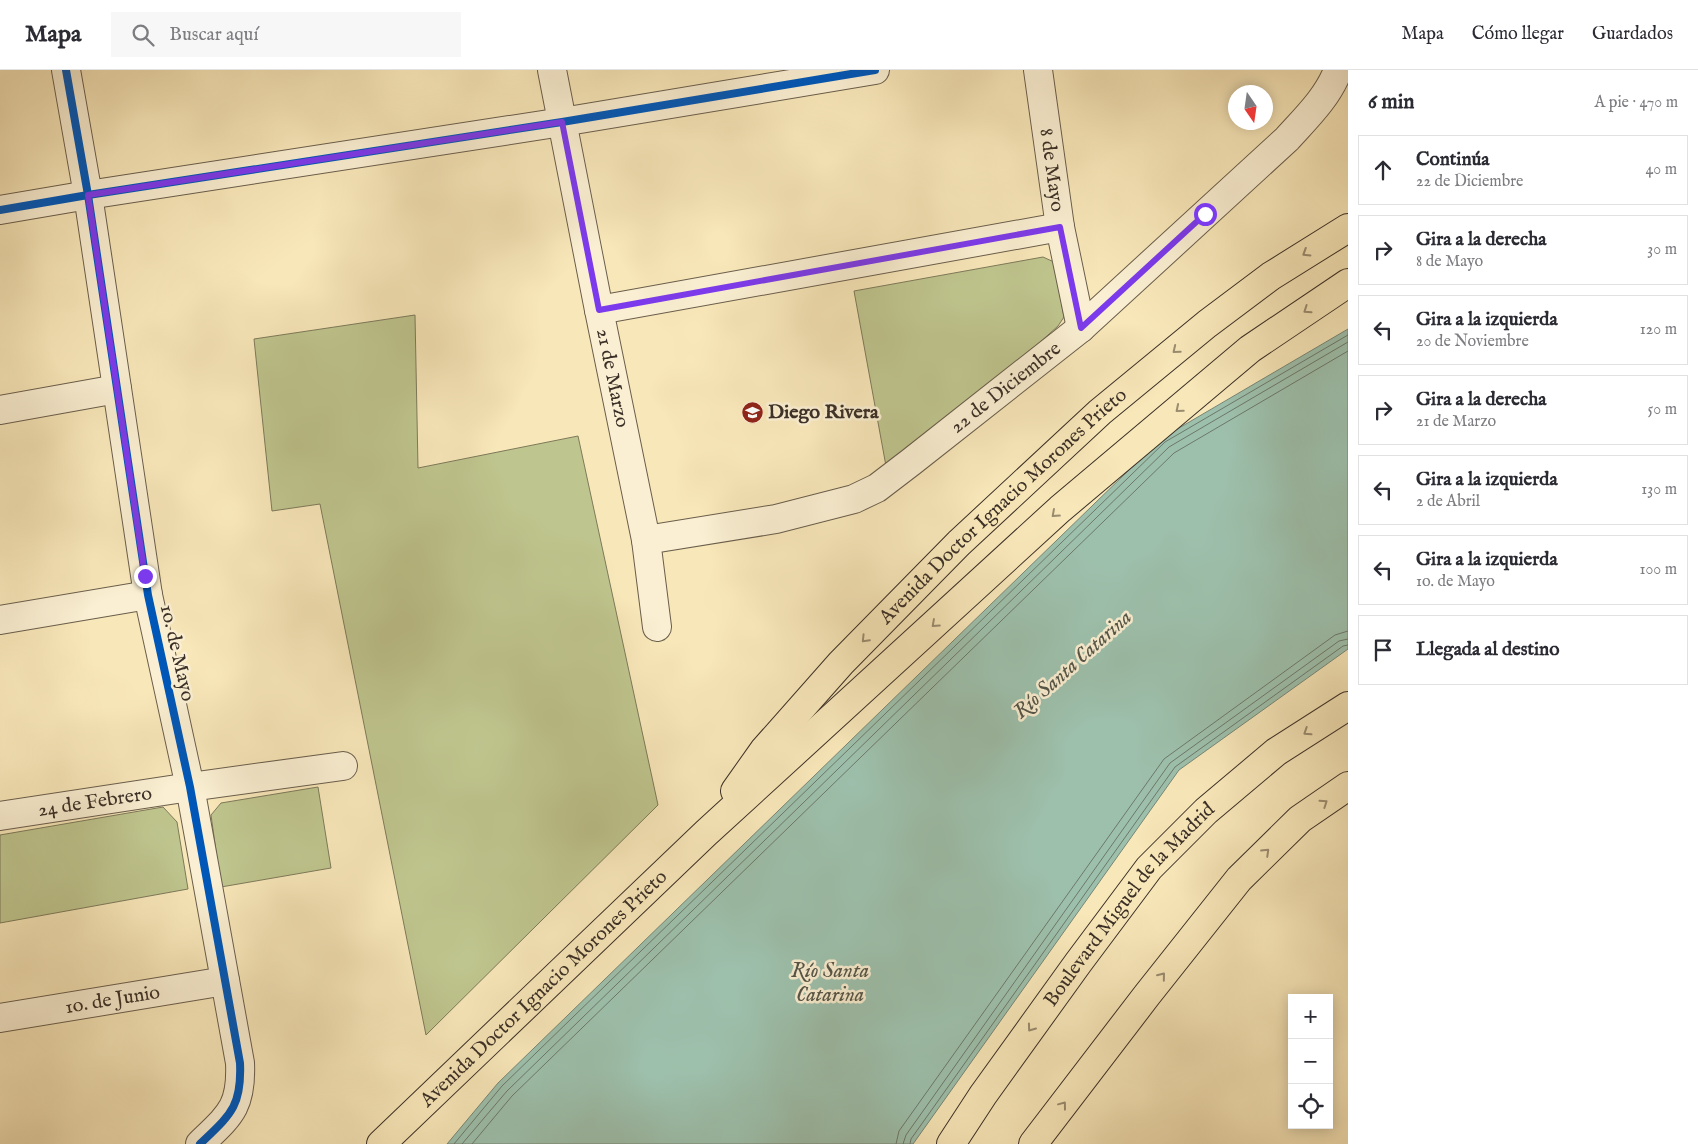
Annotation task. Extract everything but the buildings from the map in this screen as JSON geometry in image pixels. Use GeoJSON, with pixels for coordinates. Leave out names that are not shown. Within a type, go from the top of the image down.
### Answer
{"type":"FeatureCollection","features":[{"type":"Feature","properties":{"kind":"highway","name":"Avenida Doctor Ignacio Morones Prieto"},"geometry":{"type":"LineString","coordinates":[[706,833],[764,750],[841,663],[959,543],[1100,412],[1207,324],[1271,276],[1348,228]]}},
{"type":"Feature","properties":{"kind":"highway","name":"Avenida Doctor Ignacio Morones Prieto"},"geometry":{"type":"LineString","coordinates":[[381,1144],[706,833],[1060,509],[1250,348],[1348,283]]}},
{"type":"Feature","properties":{"kind":"highway","name":"Boulevard Miguel de la Madrid"},"geometry":{"type":"LineString","coordinates":[[951,1144],[1073,970],[1149,868],[1206,811],[1276,752],[1348,706]]}},
{"type":"Feature","properties":{"kind":"highway"},"geometry":{"type":"LineString","coordinates":[[1033,1144],[1147,994],[1239,879],[1300,819],[1348,786]]}},
{"type":"Feature","properties":{"kind":"street","name":"1o. de Mayo"},"geometry":{"type":"LineString","coordinates":[[66,70],[88,195],[148,595],[190,787],[240,1063],[241,1083],[238,1100],[229,1114],[200,1144]]}},
{"type":"Feature","properties":{"kind":"street","name":"21 de Marzo"},"geometry":{"type":"LineString","coordinates":[[552,70],[646,540],[657,627]]}},
{"type":"Feature","properties":{"kind":"street"},"geometry":{"type":"LineString","coordinates":[[0,210],[562,122],[874,70]]}},
{"type":"Feature","properties":{"kind":"street","name":"8 de Mayo"},"geometry":{"type":"LineString","coordinates":[[1038,70],[1060,227],[1081,328]]}},
{"type":"Feature","properties":{"kind":"street","name":"22 de Diciembre"},"geometry":{"type":"LineString","coordinates":[[646,540],[776,519],[854,499],[865,495],[896,474],[1081,328],[1287,139],[1315,108],[1338,70]]}},
{"type":"Feature","properties":{"kind":"street"},"geometry":{"type":"LineString","coordinates":[[599,310],[1060,227]]}},
{"type":"Feature","properties":{"kind":"street"},"geometry":{"type":"LineString","coordinates":[[0,410],[117,389]]}},
{"type":"Feature","properties":{"kind":"street"},"geometry":{"type":"LineString","coordinates":[[0,620],[148,595]]}},
{"type":"Feature","properties":{"kind":"street","name":"24 de Febrero"},"geometry":{"type":"LineString","coordinates":[[0,816],[343,766]]}},
{"type":"Feature","properties":{"kind":"street","name":"1o. de Junio"},"geometry":{"type":"LineString","coordinates":[[0,1018],[225,981]]}},
{"type":"Feature","properties":{"kind":"green space"},"geometry":{"type":"Polygon","coordinates":[[[1043,257],[1054,262],[1064,317],[1058,326],[896,472],[888,477],[854,291],[1043,257]]]}},
{"type":"Feature","properties":{"kind":"green space"},"geometry":{"type":"Polygon","coordinates":[[[415,315],[418,468],[578,436],[658,805],[426,1035],[320,504],[272,511],[254,339],[415,315]]]}},
{"type":"Feature","properties":{"kind":"green space"},"geometry":{"type":"Polygon","coordinates":[[[318,787],[331,868],[221,887],[211,815],[221,803],[318,787]]]}},
{"type":"Feature","properties":{"kind":"green space"},"geometry":{"type":"Polygon","coordinates":[[[163,807],[177,822],[188,889],[0,923],[0,835],[163,807]]]}},
{"type":"Feature","properties":{"kind":"water","name":"Río Santa Catarina"},"geometry":{"type":"Polygon","coordinates":[[[1348,329],[1348,649],[1179,770],[913,1144],[447,1144],[498,1083],[1162,438],[1348,329]]]}},
{"type":"Feature","properties":{"kind":"cycle path"},"geometry":{"type":"LineString","coordinates":[[66,70],[88,195],[148,595],[190,787],[240,1063],[239,1090],[232,1109],[200,1144]]}},
{"type":"Feature","properties":{"kind":"cycle path"},"geometry":{"type":"LineString","coordinates":[[0,210],[562,122],[875,70]]}},
{"type":"Feature","properties":{"kind":"place","name":"Diego Rivera"},"geometry":{"type":"Point","coordinates":[752,412]}},
{"type":"Feature","properties":{"kind":"route"},"geometry":{"type":"LineString","coordinates":[[145,576],[88,195],[562,122],[599,310],[1060,227],[1081,328],[1205,214]]}}]}
